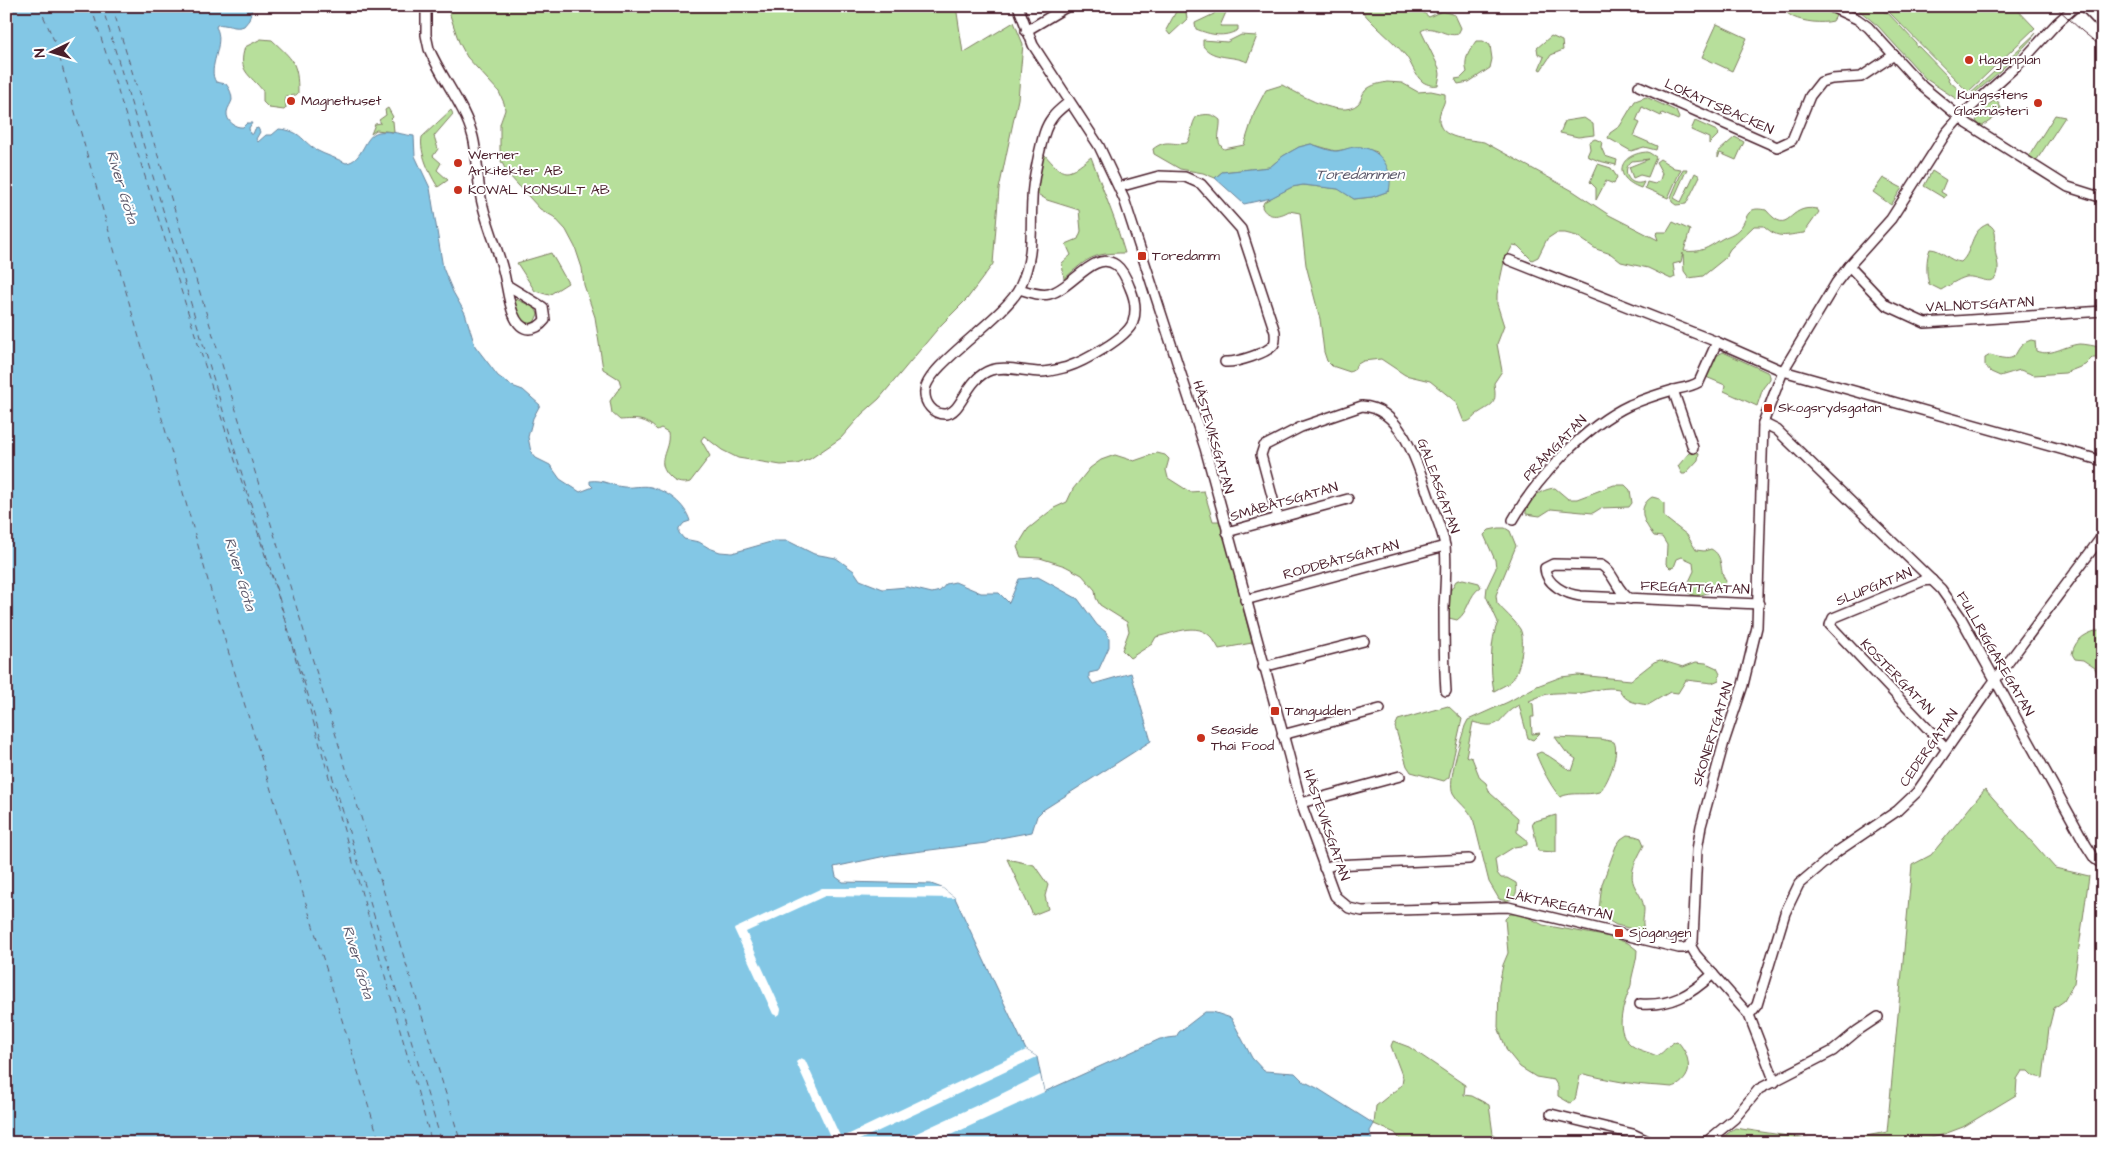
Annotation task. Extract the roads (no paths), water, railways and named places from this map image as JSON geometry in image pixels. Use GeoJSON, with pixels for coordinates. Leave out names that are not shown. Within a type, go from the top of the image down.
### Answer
{"type":"FeatureCollection","features":[{"type":"Feature","properties":{"kind":"street"},"geometry":{"type":"LineString","coordinates":[[426,6],[426,35],[429,49],[473,137],[482,204],[508,285],[509,299],[516,320],[524,328],[535,329],[540,326],[545,320],[543,307],[508,285]]}},
{"type":"Feature","properties":{"kind":"street","name":"HÄSTEVIKSGATAN"},"geometry":{"type":"LineString","coordinates":[[1018,6],[1026,31],[1033,45],[1099,146],[1119,187],[1204,448],[1301,803],[1335,896]]}},
{"type":"Feature","properties":{"kind":"street"},"geometry":{"type":"LineString","coordinates":[[1026,31],[1068,6]]}},
{"type":"Feature","properties":{"kind":"street"},"geometry":{"type":"LineString","coordinates":[[1829,6],[1843,9],[1868,27],[1924,88],[1960,117],[2068,187],[2103,198]]}},
{"type":"Feature","properties":{"kind":"street","name":"SKONERTGATAN"},"geometry":{"type":"LineString","coordinates":[[1690,945],[1693,941],[1701,826],[1755,640],[1759,604],[1763,423],[1783,371],[1836,283],[1892,219],[1946,133],[1960,117],[2023,60],[2057,23],[2076,6]]}},
{"type":"Feature","properties":{"kind":"street"},"geometry":{"type":"LineString","coordinates":[[2084,6],[2103,26]]}},
{"type":"Feature","properties":{"kind":"street","name":"LOKATTSBACKEN"},"geometry":{"type":"LineString","coordinates":[[1639,86],[1777,146],[1792,140],[1807,101],[1812,91],[1821,82],[1832,79],[1862,77],[1894,55]]}},
{"type":"Feature","properties":{"kind":"street"},"geometry":{"type":"LineString","coordinates":[[1019,289],[1037,294],[1049,294],[1066,287],[1091,265],[1110,262],[1123,273],[1133,296],[1135,311],[1133,323],[1128,331],[1106,346],[1086,359],[1068,367],[1043,372],[1001,368],[984,373],[974,379],[953,411],[944,414],[936,412],[928,404],[926,398],[927,381],[986,325],[1019,289],[1031,254],[1032,200],[1041,145],[1045,131],[1052,118],[1069,102]]}},
{"type":"Feature","properties":{"kind":"street"},"geometry":{"type":"LineString","coordinates":[[1119,187],[1159,176],[1185,177],[1196,180],[1241,230],[1275,332],[1275,341],[1271,348],[1242,360],[1225,362]]}},
{"type":"Feature","properties":{"kind":"street"},"geometry":{"type":"LineString","coordinates":[[1509,260],[1717,342],[1783,371],[2103,461]]}},
{"type":"Feature","properties":{"kind":"street","name":"VALNÖTSGATAN"},"geometry":{"type":"LineString","coordinates":[[1849,266],[1886,305],[1925,323],[2103,311]]}},
{"type":"Feature","properties":{"kind":"street","name":"PRÅMGATAN"},"geometry":{"type":"LineString","coordinates":[[1513,520],[1527,498],[1587,432],[1627,407],[1699,382],[1717,342]]}},
{"type":"Feature","properties":{"kind":"street"},"geometry":{"type":"LineString","coordinates":[[1673,390],[1692,448]]}},
{"type":"Feature","properties":{"kind":"street","name":"GALEASGATAN"},"geometry":{"type":"LineString","coordinates":[[1278,518],[1261,455],[1264,446],[1301,427],[1351,409],[1368,406],[1386,416],[1403,434],[1429,496],[1445,546],[1444,636],[1446,691]]}},
{"type":"Feature","properties":{"kind":"street","name":"FULLRIGGAREGATAN"},"geometry":{"type":"LineString","coordinates":[[1763,423],[1776,430],[1932,580],[1953,604],[2086,845],[2095,859],[2103,865]]}},
{"type":"Feature","properties":{"kind":"street","name":"SMÅBÅTSGATAN"},"geometry":{"type":"LineString","coordinates":[[1227,532],[1348,498]]}},
{"type":"Feature","properties":{"kind":"street","name":"CEDERGATAN"},"geometry":{"type":"LineString","coordinates":[[1749,1015],[1757,1005],[1785,913],[1799,884],[1838,851],[1907,802],[1925,782],[1946,748],[2103,535]]}},
{"type":"Feature","properties":{"kind":"street","name":"RODDBÅTSGATAN"},"geometry":{"type":"LineString","coordinates":[[1245,600],[1445,546]]}},
{"type":"Feature","properties":{"kind":"street","name":"FREGATTGATAN"},"geometry":{"type":"LineString","coordinates":[[1630,599],[1619,590],[1611,574],[1601,565],[1553,564],[1546,568],[1546,575],[1551,581],[1567,593],[1580,596],[1630,599],[1759,604]]}},
{"type":"Feature","properties":{"kind":"street","name":"SLUPGATAN"},"geometry":{"type":"LineString","coordinates":[[1830,623],[1834,618],[1924,581],[1932,580]]}},
{"type":"Feature","properties":{"kind":"street","name":"KOSTERGATAN"},"geometry":{"type":"LineString","coordinates":[[1830,623],[1833,630],[1946,748]]}},
{"type":"Feature","properties":{"kind":"street"},"geometry":{"type":"LineString","coordinates":[[1264,666],[1364,641]]}},
{"type":"Feature","properties":{"kind":"street"},"geometry":{"type":"LineString","coordinates":[[1282,735],[1380,709]]}},
{"type":"Feature","properties":{"kind":"street"},"geometry":{"type":"LineString","coordinates":[[1301,803],[1400,776]]}},
{"type":"Feature","properties":{"kind":"street"},"geometry":{"type":"LineString","coordinates":[[1324,868],[1333,865],[1469,859]]}},
{"type":"Feature","properties":{"kind":"street","name":"LÄKTAREGATAN"},"geometry":{"type":"LineString","coordinates":[[1335,896],[1349,908],[1362,911],[1508,907],[1679,948],[1685,948],[1690,945]]}},
{"type":"Feature","properties":{"kind":"street"},"geometry":{"type":"LineString","coordinates":[[1690,945],[1712,974],[1749,1015],[1775,1082]]}},
{"type":"Feature","properties":{"kind":"street"},"geometry":{"type":"LineString","coordinates":[[1640,1004],[1656,1005],[1674,1001],[1701,985],[1712,974]]}},
{"type":"Feature","properties":{"kind":"street"},"geometry":{"type":"LineString","coordinates":[[1705,1143],[1734,1119],[1753,1093],[1833,1051],[1878,1017]]}},
{"type":"Feature","properties":{"kind":"street"},"geometry":{"type":"LineString","coordinates":[[1552,1114],[1633,1134],[1652,1143]]}},
{"type":"Feature","properties":{"kind":"water","name":"River Göta"},"geometry":{"type":"Polygon","coordinates":[[[6,6],[253,6],[249,20],[244,26],[217,25],[216,27],[219,41],[213,70],[214,76],[216,82],[226,84],[232,96],[227,115],[232,123],[243,127],[247,123],[252,123],[249,128],[250,134],[253,134],[255,129],[258,128],[260,132],[256,139],[258,142],[266,135],[272,135],[279,129],[292,132],[300,136],[316,150],[346,163],[356,158],[370,138],[379,132],[414,136],[415,156],[430,188],[443,268],[453,292],[465,313],[475,346],[498,376],[512,386],[523,390],[540,405],[533,418],[528,437],[531,452],[536,458],[550,465],[560,479],[580,492],[593,487],[590,481],[624,487],[651,487],[669,495],[680,504],[688,515],[690,521],[684,523],[679,529],[679,533],[684,539],[699,542],[720,552],[732,553],[774,541],[788,541],[814,554],[836,558],[854,571],[860,580],[883,589],[907,587],[932,593],[940,591],[946,584],[955,582],[981,593],[999,593],[1009,603],[1019,579],[1038,577],[1078,599],[1097,625],[1106,632],[1109,639],[1109,647],[1098,671],[1089,673],[1089,678],[1093,684],[1131,673],[1151,741],[1043,810],[1037,816],[1032,832],[995,839],[986,843],[890,855],[834,867],[836,877],[843,882],[931,884],[942,888],[955,898],[1026,1050],[1037,1057],[1044,1092],[1160,1039],[1176,1037],[1179,1032],[1205,1012],[1213,1012],[1231,1018],[1252,1058],[1264,1071],[1295,1073],[1303,1081],[1374,1124],[1370,1131],[1372,1143],[6,1143],[6,6]]]}},
{"type":"Feature","properties":{"kind":"water","name":"Toredammen"},"geometry":{"type":"Polygon","coordinates":[[[1311,144],[1334,151],[1358,147],[1375,152],[1388,169],[1390,176],[1389,191],[1372,197],[1354,199],[1338,189],[1303,185],[1292,187],[1271,198],[1244,204],[1215,178],[1222,172],[1270,167],[1283,156],[1299,147],[1311,144]]]}},
{"type":"Feature","properties":{"kind":"tram line"},"geometry":{"type":"LineString","coordinates":[[2055,6],[2103,48]]}},
{"type":"Feature","properties":{"kind":"place","name":"Hagenplan"},"geometry":{"type":"Point","coordinates":[1969,60]}},
{"type":"Feature","properties":{"kind":"place","name":"Magnethuset"},"geometry":{"type":"Point","coordinates":[291,101]}},
{"type":"Feature","properties":{"kind":"place","name":"Kungsstens Glasmästeri"},"geometry":{"type":"Point","coordinates":[2038,103]}},
{"type":"Feature","properties":{"kind":"place","name":"Werner Arkitekter AB"},"geometry":{"type":"Point","coordinates":[458,163]}},
{"type":"Feature","properties":{"kind":"place","name":"KOWAL KONSULT AB"},"geometry":{"type":"Point","coordinates":[458,190]}},
{"type":"Feature","properties":{"kind":"place","name":"Toredamm"},"geometry":{"type":"Point","coordinates":[1142,256]}},
{"type":"Feature","properties":{"kind":"place","name":"Skogsrydsgatan"},"geometry":{"type":"Point","coordinates":[1768,408]}},
{"type":"Feature","properties":{"kind":"place","name":"Tångudden"},"geometry":{"type":"Point","coordinates":[1275,711]}},
{"type":"Feature","properties":{"kind":"place","name":"Seaside Thai Food"},"geometry":{"type":"Point","coordinates":[1201,738]}},
{"type":"Feature","properties":{"kind":"place","name":"Sjögången"},"geometry":{"type":"Point","coordinates":[1619,933]}}]}
